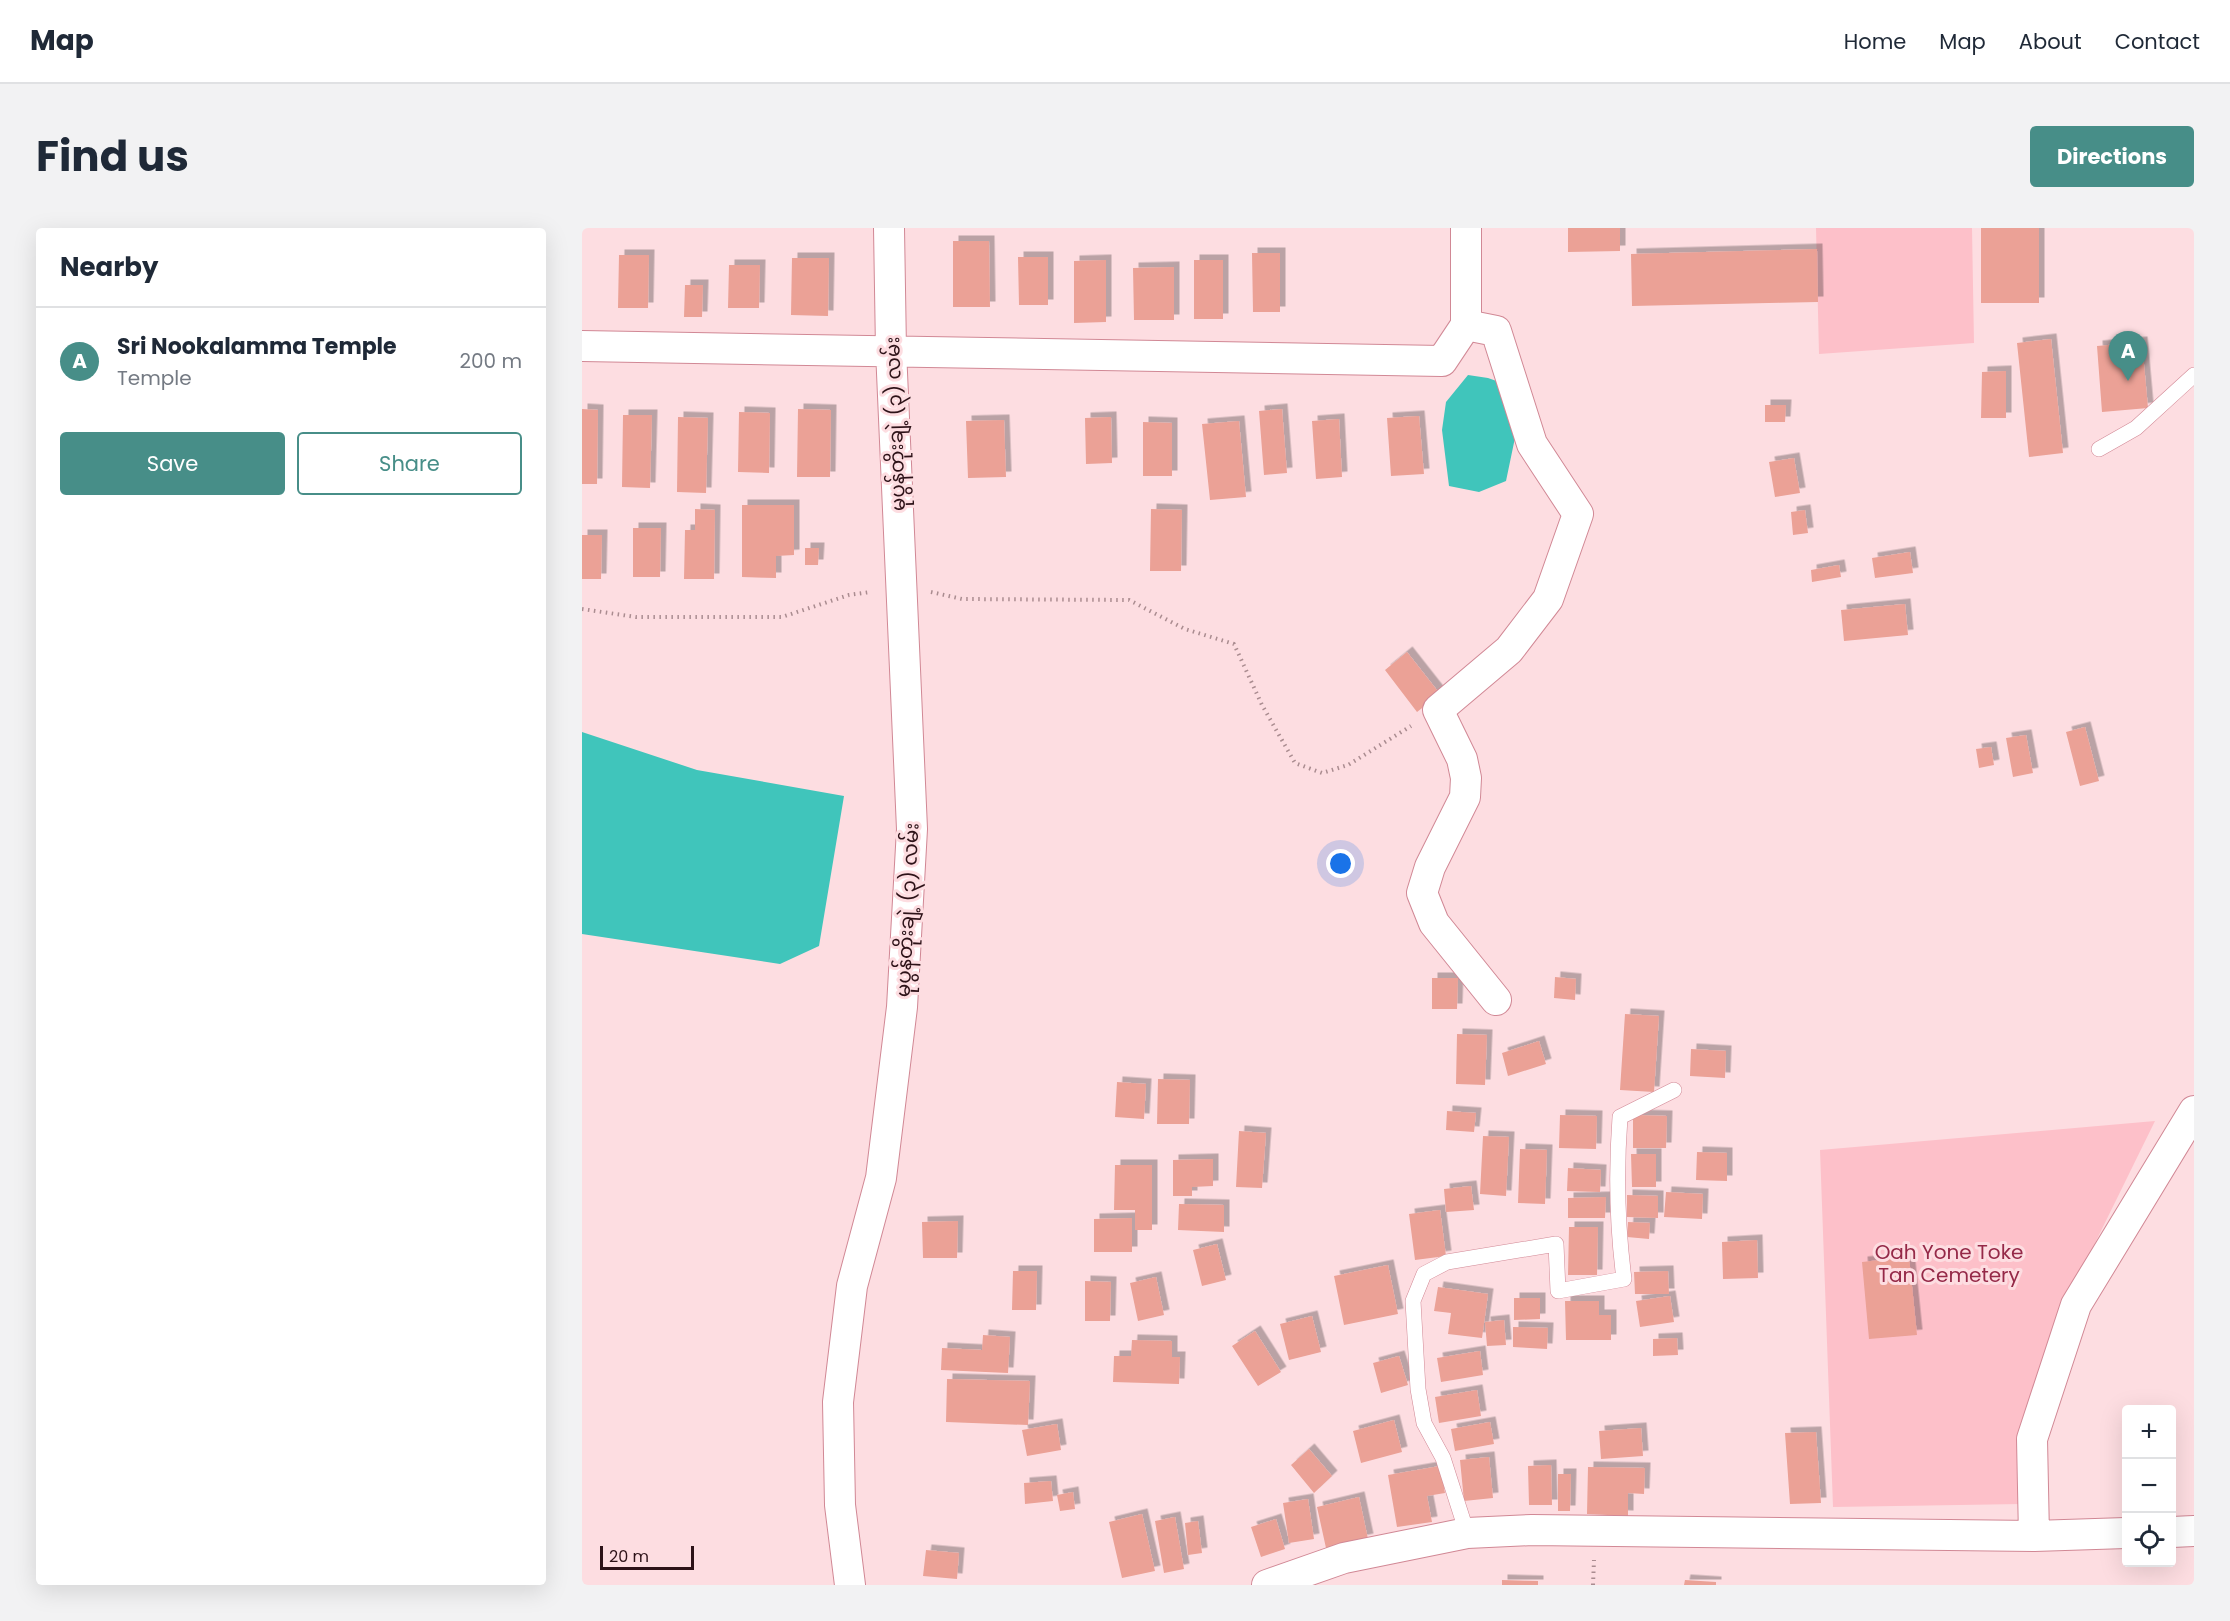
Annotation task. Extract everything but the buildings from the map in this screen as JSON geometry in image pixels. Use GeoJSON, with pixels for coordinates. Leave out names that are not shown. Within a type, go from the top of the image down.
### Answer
{"type":"FeatureCollection","features":[{"type":"Feature","properties":{"kind":"street","name":"မုပွန်တိုးချဲ့ (၃) လမ်း"},"geometry":{"type":"LineString","coordinates":[[850,1585],[840,1506],[838,1402],[852,1286],[881,1178],[902,1007],[910,853],[902,587],[891,350],[889,228]]}},
{"type":"Feature","properties":{"kind":"street"},"geometry":{"type":"LineString","coordinates":[[582,346],[1442,361],[1466,325],[1467,228]]}},
{"type":"Feature","properties":{"kind":"street"},"geometry":{"type":"LineString","coordinates":[[1466,325],[1496,331],[1532,444],[1578,514],[1548,599],[1509,650],[1438,710],[1462,759],[1466,778],[1465,797],[1430,867],[1422,893],[1434,923],[1496,1000]]}},
{"type":"Feature","properties":{"kind":"street"},"geometry":{"type":"LineString","coordinates":[[2034,1536],[2032,1439],[2076,1305],[2194,1111]]}},
{"type":"Feature","properties":{"kind":"street"},"geometry":{"type":"LineString","coordinates":[[1267,1585],[1344,1558],[1467,1533],[1532,1530],[2034,1536],[2122,1533]]}},
{"type":"Feature","properties":{"kind":"street"},"geometry":{"type":"LineString","coordinates":[[2176,1532],[2194,1531]]}},
{"type":"Feature","properties":{"kind":"lane"},"geometry":{"type":"LineString","coordinates":[[2099,449],[2136,428],[2194,375]]}},
{"type":"Feature","properties":{"kind":"lane"},"geometry":{"type":"LineString","coordinates":[[1467,1533],[1443,1458],[1424,1423],[1418,1389],[1413,1301],[1424,1274],[1447,1262],[1556,1244],[1558,1291],[1624,1279],[1616,1163],[1620,1117],[1674,1090]]}},
{"type":"Feature","properties":{"kind":"path"},"geometry":{"type":"LineString","coordinates":[[582,609],[636,617],[782,617],[849,595],[902,587],[962,599],[1129,600],[1185,628],[1234,644],[1263,705],[1295,763],[1322,773],[1348,765],[1438,710]]}},
{"type":"Feature","properties":{"kind":"green space"},"geometry":{"type":"Polygon","coordinates":[[[1816,228],[1972,228],[1974,343],[1819,354],[1816,228]]]}},
{"type":"Feature","properties":{"kind":"green space","name":"Oah Yone Toke Tan Cemetery"},"geometry":{"type":"Polygon","coordinates":[[[2155,1121],[2070,1294],[2022,1504],[1833,1507],[1820,1150],[2155,1121]]]}},
{"type":"Feature","properties":{"kind":"water"},"geometry":{"type":"Polygon","coordinates":[[[1468,375],[1488,378],[1505,384],[1516,433],[1506,481],[1479,492],[1449,486],[1442,430],[1446,402],[1468,375]]]}},
{"type":"Feature","properties":{"kind":"water"},"geometry":{"type":"Polygon","coordinates":[[[582,732],[697,770],[844,796],[819,946],[780,964],[582,934],[582,732]]]}},
{"type":"Feature","properties":{"kind":"place","name":"Sri Nookalamma Temple"},"geometry":{"type":"Point","coordinates":[2128,381]}}]}
